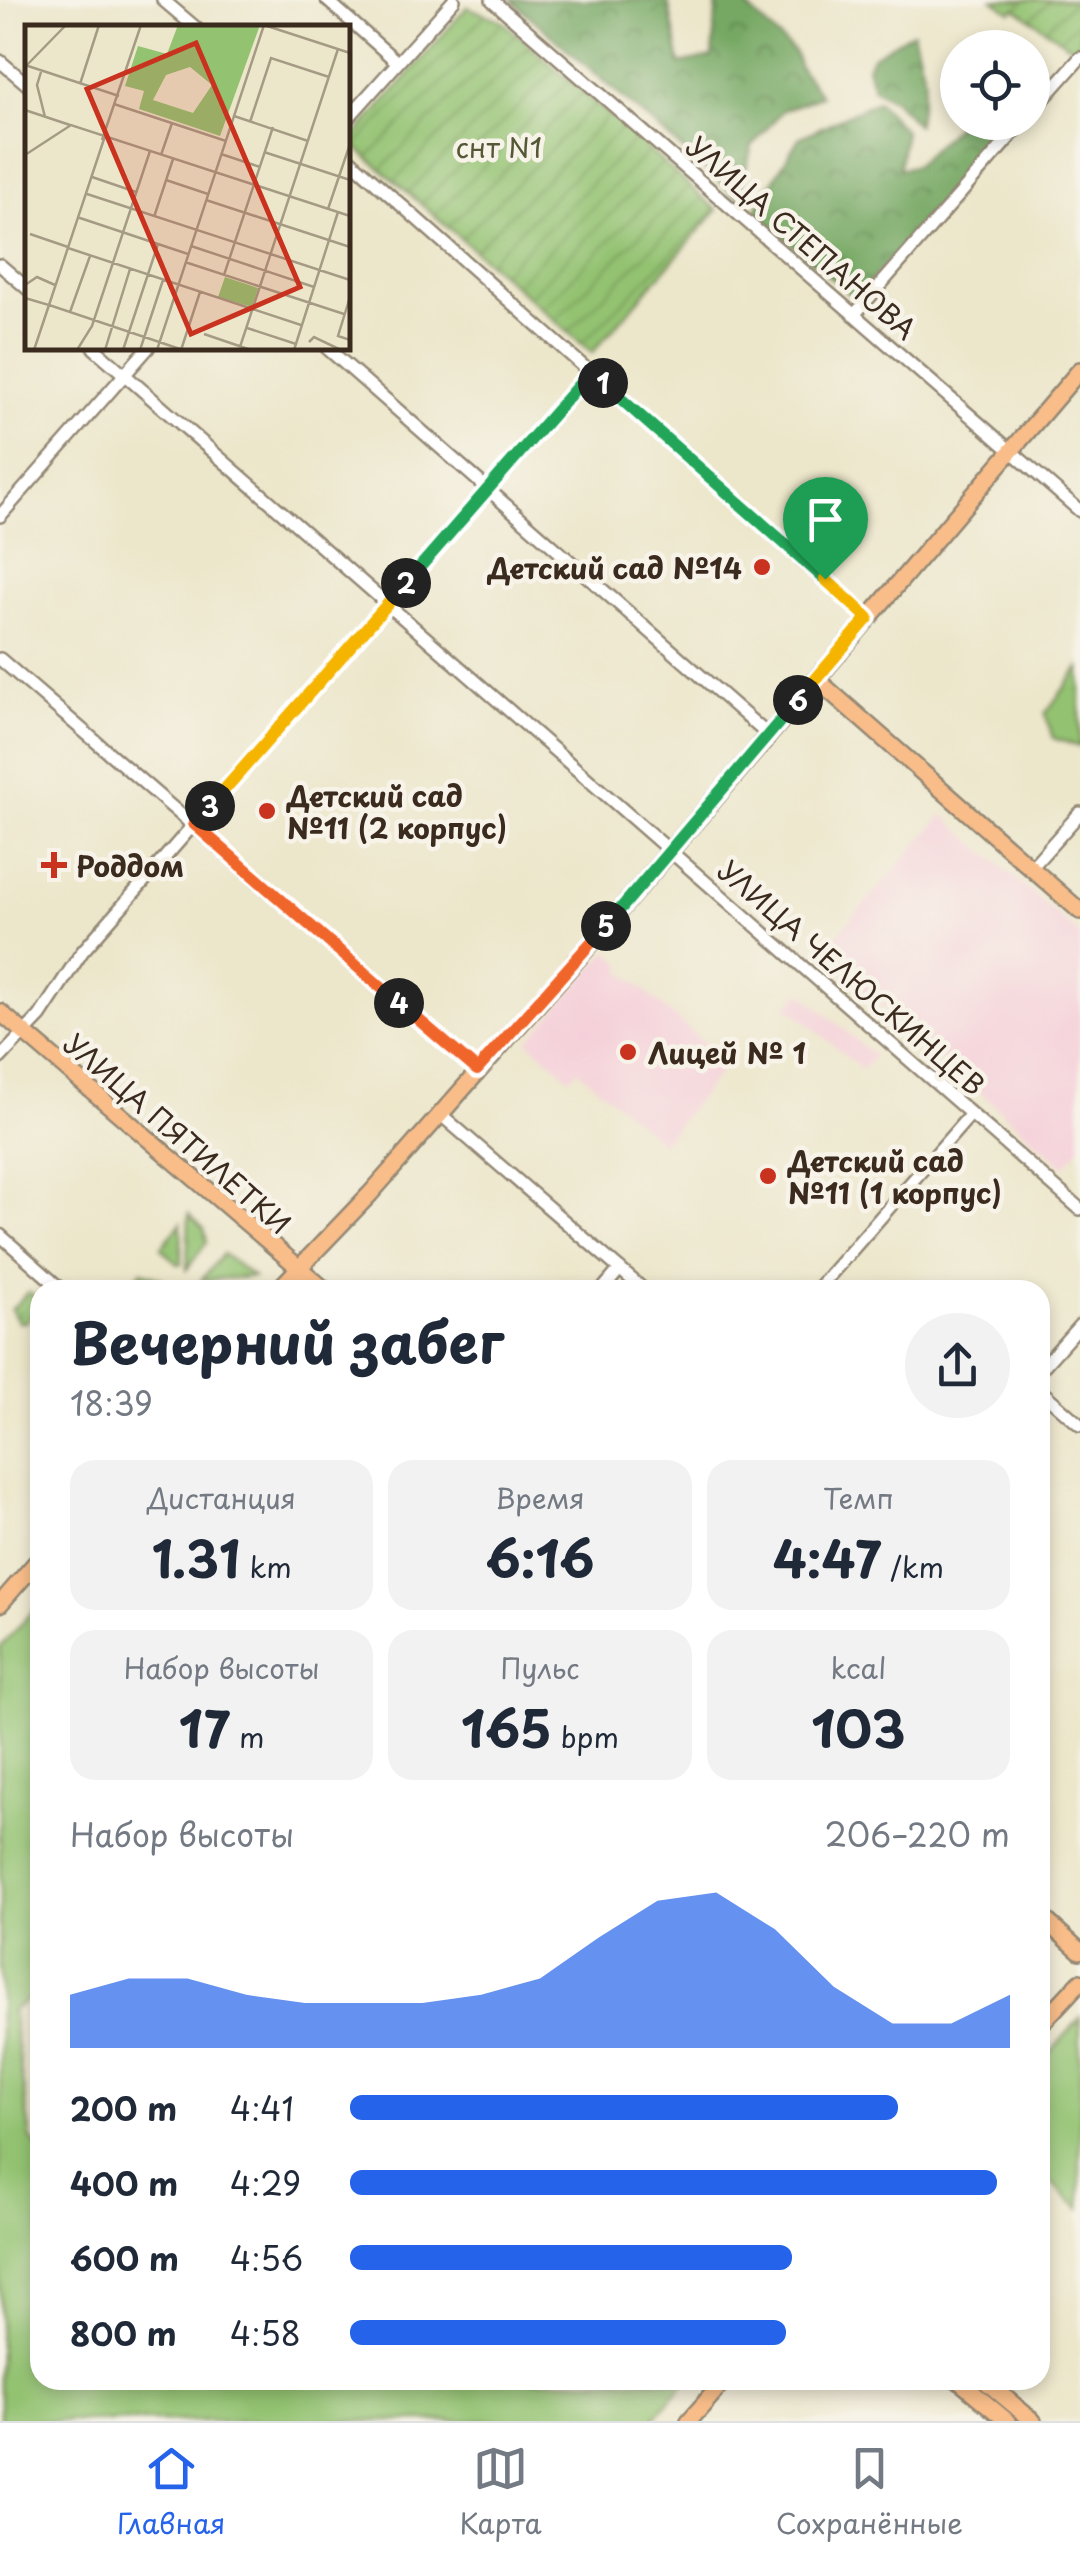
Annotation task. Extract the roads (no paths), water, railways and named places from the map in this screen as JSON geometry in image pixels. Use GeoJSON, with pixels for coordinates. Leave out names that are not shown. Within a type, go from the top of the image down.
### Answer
{"type":"FeatureCollection","features":[{"type":"Feature","properties":{"kind":"main road"},"geometry":{"type":"LineString","coordinates":[[288,1280],[670,850],[1080,370]]}},
{"type":"Feature","properties":{"kind":"main road"},"geometry":{"type":"LineString","coordinates":[[816,679],[1080,911]]}},
{"type":"Feature","properties":{"kind":"main road","name":"УЛИЦА ПЯТИЛЕТКИ"},"geometry":{"type":"LineString","coordinates":[[0,1012],[313,1280]]}},
{"type":"Feature","properties":{"kind":"main road"},"geometry":{"type":"LineString","coordinates":[[0,1604],[30,1570]]}},
{"type":"Feature","properties":{"kind":"main road"},"geometry":{"type":"LineString","coordinates":[[1050,1923],[1080,1950]]}},
{"type":"Feature","properties":{"kind":"main road"},"geometry":{"type":"LineString","coordinates":[[1050,2014],[1080,1982]]}},
{"type":"Feature","properties":{"kind":"main road"},"geometry":{"type":"LineString","coordinates":[[689,2421],[716,2390]]}},
{"type":"Feature","properties":{"kind":"main road"},"geometry":{"type":"LineString","coordinates":[[970,2390],[1007,2421]]}},
{"type":"Feature","properties":{"kind":"main road"},"geometry":{"type":"LineString","coordinates":[[996,2390],[1033,2421]]}},
{"type":"Feature","properties":{"kind":"street"},"geometry":{"type":"LineString","coordinates":[[164,0],[193,25]]}},
{"type":"Feature","properties":{"kind":"street"},"geometry":{"type":"LineString","coordinates":[[326,0],[397,62]]}},
{"type":"Feature","properties":{"kind":"street"},"geometry":{"type":"LineString","coordinates":[[350,116],[454,0]]}},
{"type":"Feature","properties":{"kind":"street","name":"УЛИЦА СТЕПАНОВА"},"geometry":{"type":"LineString","coordinates":[[492,0],[1080,511]]}},
{"type":"Feature","properties":{"kind":"street"},"geometry":{"type":"LineString","coordinates":[[1050,92],[1080,58]]}},
{"type":"Feature","properties":{"kind":"street"},"geometry":{"type":"LineString","coordinates":[[0,61],[25,82]]}},
{"type":"Feature","properties":{"kind":"street"},"geometry":{"type":"LineString","coordinates":[[854,315],[1007,140]]}},
{"type":"Feature","properties":{"kind":"street"},"geometry":{"type":"LineString","coordinates":[[350,160],[868,618]]}},
{"type":"Feature","properties":{"kind":"street"},"geometry":{"type":"LineString","coordinates":[[0,265],[25,286]]}},
{"type":"Feature","properties":{"kind":"street","name":"УЛИЦА ЧЕЛЮСКИНЦЕВ"},"geometry":{"type":"LineString","coordinates":[[96,350],[1080,1209]]}},
{"type":"Feature","properties":{"kind":"street"},"geometry":{"type":"LineString","coordinates":[[0,516],[146,350]]}},
{"type":"Feature","properties":{"kind":"street"},"geometry":{"type":"LineString","coordinates":[[329,350],[768,735]]}},
{"type":"Feature","properties":{"kind":"street"},"geometry":{"type":"LineString","coordinates":[[0,1058],[24,1033],[82,952],[590,372]]}},
{"type":"Feature","properties":{"kind":"street"},"geometry":{"type":"LineString","coordinates":[[0,659],[477,1070]]}},
{"type":"Feature","properties":{"kind":"street"},"geometry":{"type":"LineString","coordinates":[[1031,868],[1080,814]]}},
{"type":"Feature","properties":{"kind":"street"},"geometry":{"type":"LineString","coordinates":[[439,1113],[633,1280]]}},
{"type":"Feature","properties":{"kind":"street"},"geometry":{"type":"LineString","coordinates":[[826,1280],[971,1114]]}},
{"type":"Feature","properties":{"kind":"street"},"geometry":{"type":"LineString","coordinates":[[0,1235],[51,1280]]}},
{"type":"Feature","properties":{"kind":"street"},"geometry":{"type":"LineString","coordinates":[[611,1280],[620,1269]]}},
{"type":"Feature","properties":{"kind":"street"},"geometry":{"type":"LineString","coordinates":[[1050,1359],[1080,1325]]}},
{"type":"Feature","properties":{"kind":"street"},"geometry":{"type":"LineString","coordinates":[[1050,1399],[1080,1426]]}},
{"type":"Feature","properties":{"kind":"place","name":"Детский сад №14"},"geometry":{"type":"Point","coordinates":[762,567]}},
{"type":"Feature","properties":{"kind":"place","name":"Детский сад №11 (2 корпус)"},"geometry":{"type":"Point","coordinates":[267,811]}},
{"type":"Feature","properties":{"kind":"place","name":"Роддом"},"geometry":{"type":"Point","coordinates":[54,865]}},
{"type":"Feature","properties":{"kind":"place","name":"Лицей № 1"},"geometry":{"type":"Point","coordinates":[628,1052]}},
{"type":"Feature","properties":{"kind":"place","name":"Детский сад №11 (1 корпус)"},"geometry":{"type":"Point","coordinates":[768,1176]}},
{"type":"Feature","properties":{"kind":"park label","name":"снт N1"},"geometry":{"type":"Point","coordinates":[499,146]}}]}
